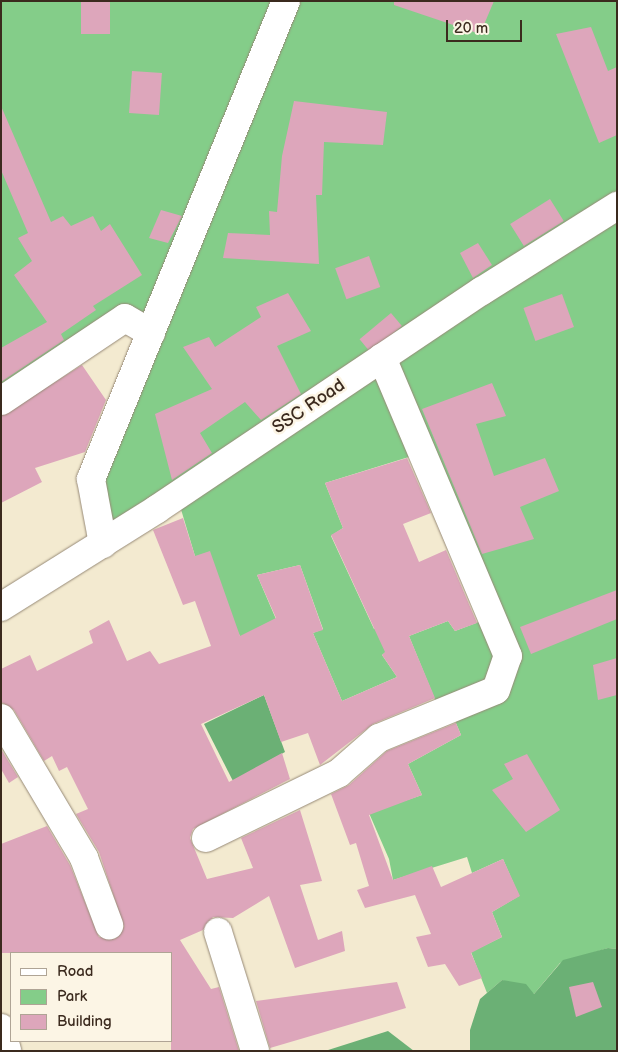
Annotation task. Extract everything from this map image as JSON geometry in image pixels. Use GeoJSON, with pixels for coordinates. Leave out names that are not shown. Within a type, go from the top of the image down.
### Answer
{"type":"FeatureCollection","features":[{"type":"Feature","properties":{"kind":"street"},"geometry":{"type":"LineString","coordinates":[[103,544],[92,478],[286,1]]}},
{"type":"Feature","properties":{"kind":"street","name":"SSC Road"},"geometry":{"type":"LineString","coordinates":[[1,607],[103,544],[382,358],[617,206]]}},
{"type":"Feature","properties":{"kind":"street"},"geometry":{"type":"LineString","coordinates":[[1,401],[125,318],[151,333]]}},
{"type":"Feature","properties":{"kind":"street"},"geometry":{"type":"LineString","coordinates":[[206,838],[339,773],[379,738],[496,690],[508,656],[382,358]]}},
{"type":"Feature","properties":{"kind":"street"},"geometry":{"type":"LineString","coordinates":[[1,718],[84,858],[110,926]]}},
{"type":"Feature","properties":{"kind":"street"},"geometry":{"type":"LineString","coordinates":[[218,932],[255,1051]]}},
{"type":"Feature","properties":{"kind":"street"},"geometry":{"type":"LineString","coordinates":[[1,1028],[7,1051]]}},
{"type":"Feature","properties":{"kind":"green space"},"geometry":{"type":"Polygon","coordinates":[[[1,1],[617,1],[617,949],[608,948],[560,963],[534,994],[502,980],[487,993],[471,952],[502,937],[492,912],[519,896],[503,859],[472,873],[467,857],[393,880],[389,859],[369,813],[422,795],[408,764],[461,735],[453,716],[438,707],[409,636],[448,621],[455,631],[492,617],[412,456],[325,483],[343,528],[331,536],[374,629],[390,626],[397,643],[382,655],[397,677],[342,701],[313,633],[323,629],[300,565],[257,575],[291,654],[240,636],[195,556],[177,496],[103,544],[91,479],[151,333],[125,318],[1,401],[1,1]]]}},
{"type":"Feature","properties":{"kind":"green space"},"geometry":{"type":"Polygon","coordinates":[[[264,695],[285,752],[233,781],[204,724],[264,695]]]}},
{"type":"Feature","properties":{"kind":"green space"},"geometry":{"type":"Polygon","coordinates":[[[608,948],[617,949],[617,1051],[470,1051],[470,1030],[480,999],[502,980],[526,984],[534,994],[563,960],[608,948]]]}},
{"type":"Feature","properties":{"kind":"green space"},"geometry":{"type":"Polygon","coordinates":[[[388,1031],[414,1051],[325,1051],[388,1031]]]}},
{"type":"Feature","properties":{"kind":"building"},"geometry":{"type":"Polygon","coordinates":[[[81,1],[110,1],[110,34],[81,34],[81,1]]]}},
{"type":"Feature","properties":{"kind":"building"},"geometry":{"type":"Polygon","coordinates":[[[394,1],[494,1],[480,34],[394,5],[394,1]]]}},
{"type":"Feature","properties":{"kind":"building"},"geometry":{"type":"Polygon","coordinates":[[[591,27],[608,71],[617,67],[617,135],[599,143],[556,34],[591,27]]]}},
{"type":"Feature","properties":{"kind":"building"},"geometry":{"type":"Polygon","coordinates":[[[132,71],[162,73],[159,115],[129,113],[132,71]]]}},
{"type":"Feature","properties":{"kind":"building"},"geometry":{"type":"Polygon","coordinates":[[[294,101],[387,112],[383,145],[324,142],[322,195],[316,195],[319,264],[223,258],[228,233],[270,235],[269,211],[277,212],[282,156],[294,101]]]}},
{"type":"Feature","properties":{"kind":"building"},"geometry":{"type":"Polygon","coordinates":[[[1,106],[51,222],[63,216],[71,226],[93,216],[101,231],[110,224],[142,275],[93,306],[96,310],[61,334],[64,340],[1,382],[1,348],[47,322],[14,275],[32,261],[18,238],[28,233],[1,170],[1,106]]]}},
{"type":"Feature","properties":{"kind":"building"},"geometry":{"type":"Polygon","coordinates":[[[550,199],[564,221],[524,246],[510,224],[550,199]]]}},
{"type":"Feature","properties":{"kind":"building"},"geometry":{"type":"Polygon","coordinates":[[[161,210],[182,216],[168,243],[149,238],[161,210]]]}},
{"type":"Feature","properties":{"kind":"building"},"geometry":{"type":"Polygon","coordinates":[[[478,243],[492,265],[473,278],[460,253],[478,243]]]}},
{"type":"Feature","properties":{"kind":"building"},"geometry":{"type":"Polygon","coordinates":[[[369,256],[380,287],[346,299],[335,268],[369,256]]]}},
{"type":"Feature","properties":{"kind":"building"},"geometry":{"type":"Polygon","coordinates":[[[288,293],[311,331],[277,346],[301,394],[261,420],[245,402],[200,433],[212,453],[172,480],[155,414],[212,389],[183,347],[209,337],[215,347],[261,317],[256,307],[288,293]]]}},
{"type":"Feature","properties":{"kind":"building"},"geometry":{"type":"Polygon","coordinates":[[[562,294],[574,327],[535,341],[523,308],[562,294]]]}},
{"type":"Feature","properties":{"kind":"building"},"geometry":{"type":"Polygon","coordinates":[[[391,313],[402,326],[371,352],[360,339],[391,313]]]}},
{"type":"Feature","properties":{"kind":"building"},"geometry":{"type":"Polygon","coordinates":[[[82,365],[106,400],[85,452],[35,468],[42,482],[1,503],[1,416],[82,365]]]}},
{"type":"Feature","properties":{"kind":"building"},"geometry":{"type":"Polygon","coordinates":[[[492,383],[506,416],[476,424],[494,476],[545,458],[559,491],[520,507],[534,539],[482,554],[422,409],[492,383]]]}},
{"type":"Feature","properties":{"kind":"building"},"geometry":{"type":"Polygon","coordinates":[[[407,458],[431,513],[403,524],[419,562],[446,550],[477,623],[455,631],[448,621],[409,636],[435,698],[373,724],[320,765],[308,733],[281,742],[264,695],[201,724],[229,782],[282,753],[290,779],[193,829],[190,838],[207,879],[253,868],[241,838],[300,810],[322,881],[300,885],[318,940],[342,931],[345,951],[295,968],[269,896],[233,918],[213,917],[203,930],[180,940],[211,989],[219,987],[239,1051],[171,1051],[172,952],[1,953],[1,844],[47,826],[70,865],[99,937],[115,939],[124,927],[99,852],[76,814],[88,809],[67,767],[59,771],[52,756],[44,761],[14,710],[1,702],[1,669],[30,655],[37,671],[93,643],[89,631],[109,620],[127,661],[150,651],[159,664],[211,646],[195,601],[183,605],[153,530],[183,518],[195,556],[210,551],[240,636],[276,618],[257,575],[300,565],[323,630],[313,633],[342,701],[397,677],[382,655],[385,652],[331,535],[343,528],[325,483],[407,458]]]}},
{"type":"Feature","properties":{"kind":"building"},"geometry":{"type":"Polygon","coordinates":[[[617,590],[617,619],[531,654],[520,627],[617,590]]]}},
{"type":"Feature","properties":{"kind":"building"},"geometry":{"type":"Polygon","coordinates":[[[617,658],[617,695],[598,700],[593,665],[617,658]]]}},
{"type":"Feature","properties":{"kind":"building"},"geometry":{"type":"Polygon","coordinates":[[[456,723],[461,735],[408,764],[422,795],[369,815],[393,880],[432,866],[441,887],[503,859],[520,896],[492,912],[502,937],[471,953],[482,978],[459,986],[445,964],[428,967],[416,937],[431,934],[415,895],[365,908],[357,890],[369,886],[356,843],[350,845],[331,794],[349,785],[387,751],[456,723]]]}},
{"type":"Feature","properties":{"kind":"building"},"geometry":{"type":"Polygon","coordinates":[[[1,749],[18,777],[9,783],[1,769],[1,749]]]}},
{"type":"Feature","properties":{"kind":"building"},"geometry":{"type":"Polygon","coordinates":[[[527,754],[560,810],[526,832],[492,790],[513,779],[504,764],[527,754]]]}},
{"type":"Feature","properties":{"kind":"building"},"geometry":{"type":"Polygon","coordinates":[[[397,982],[406,1008],[270,1048],[256,1001],[397,982]]]}},
{"type":"Feature","properties":{"kind":"building"},"geometry":{"type":"Polygon","coordinates":[[[593,982],[602,1007],[576,1017],[569,987],[593,982]]]}}]}
